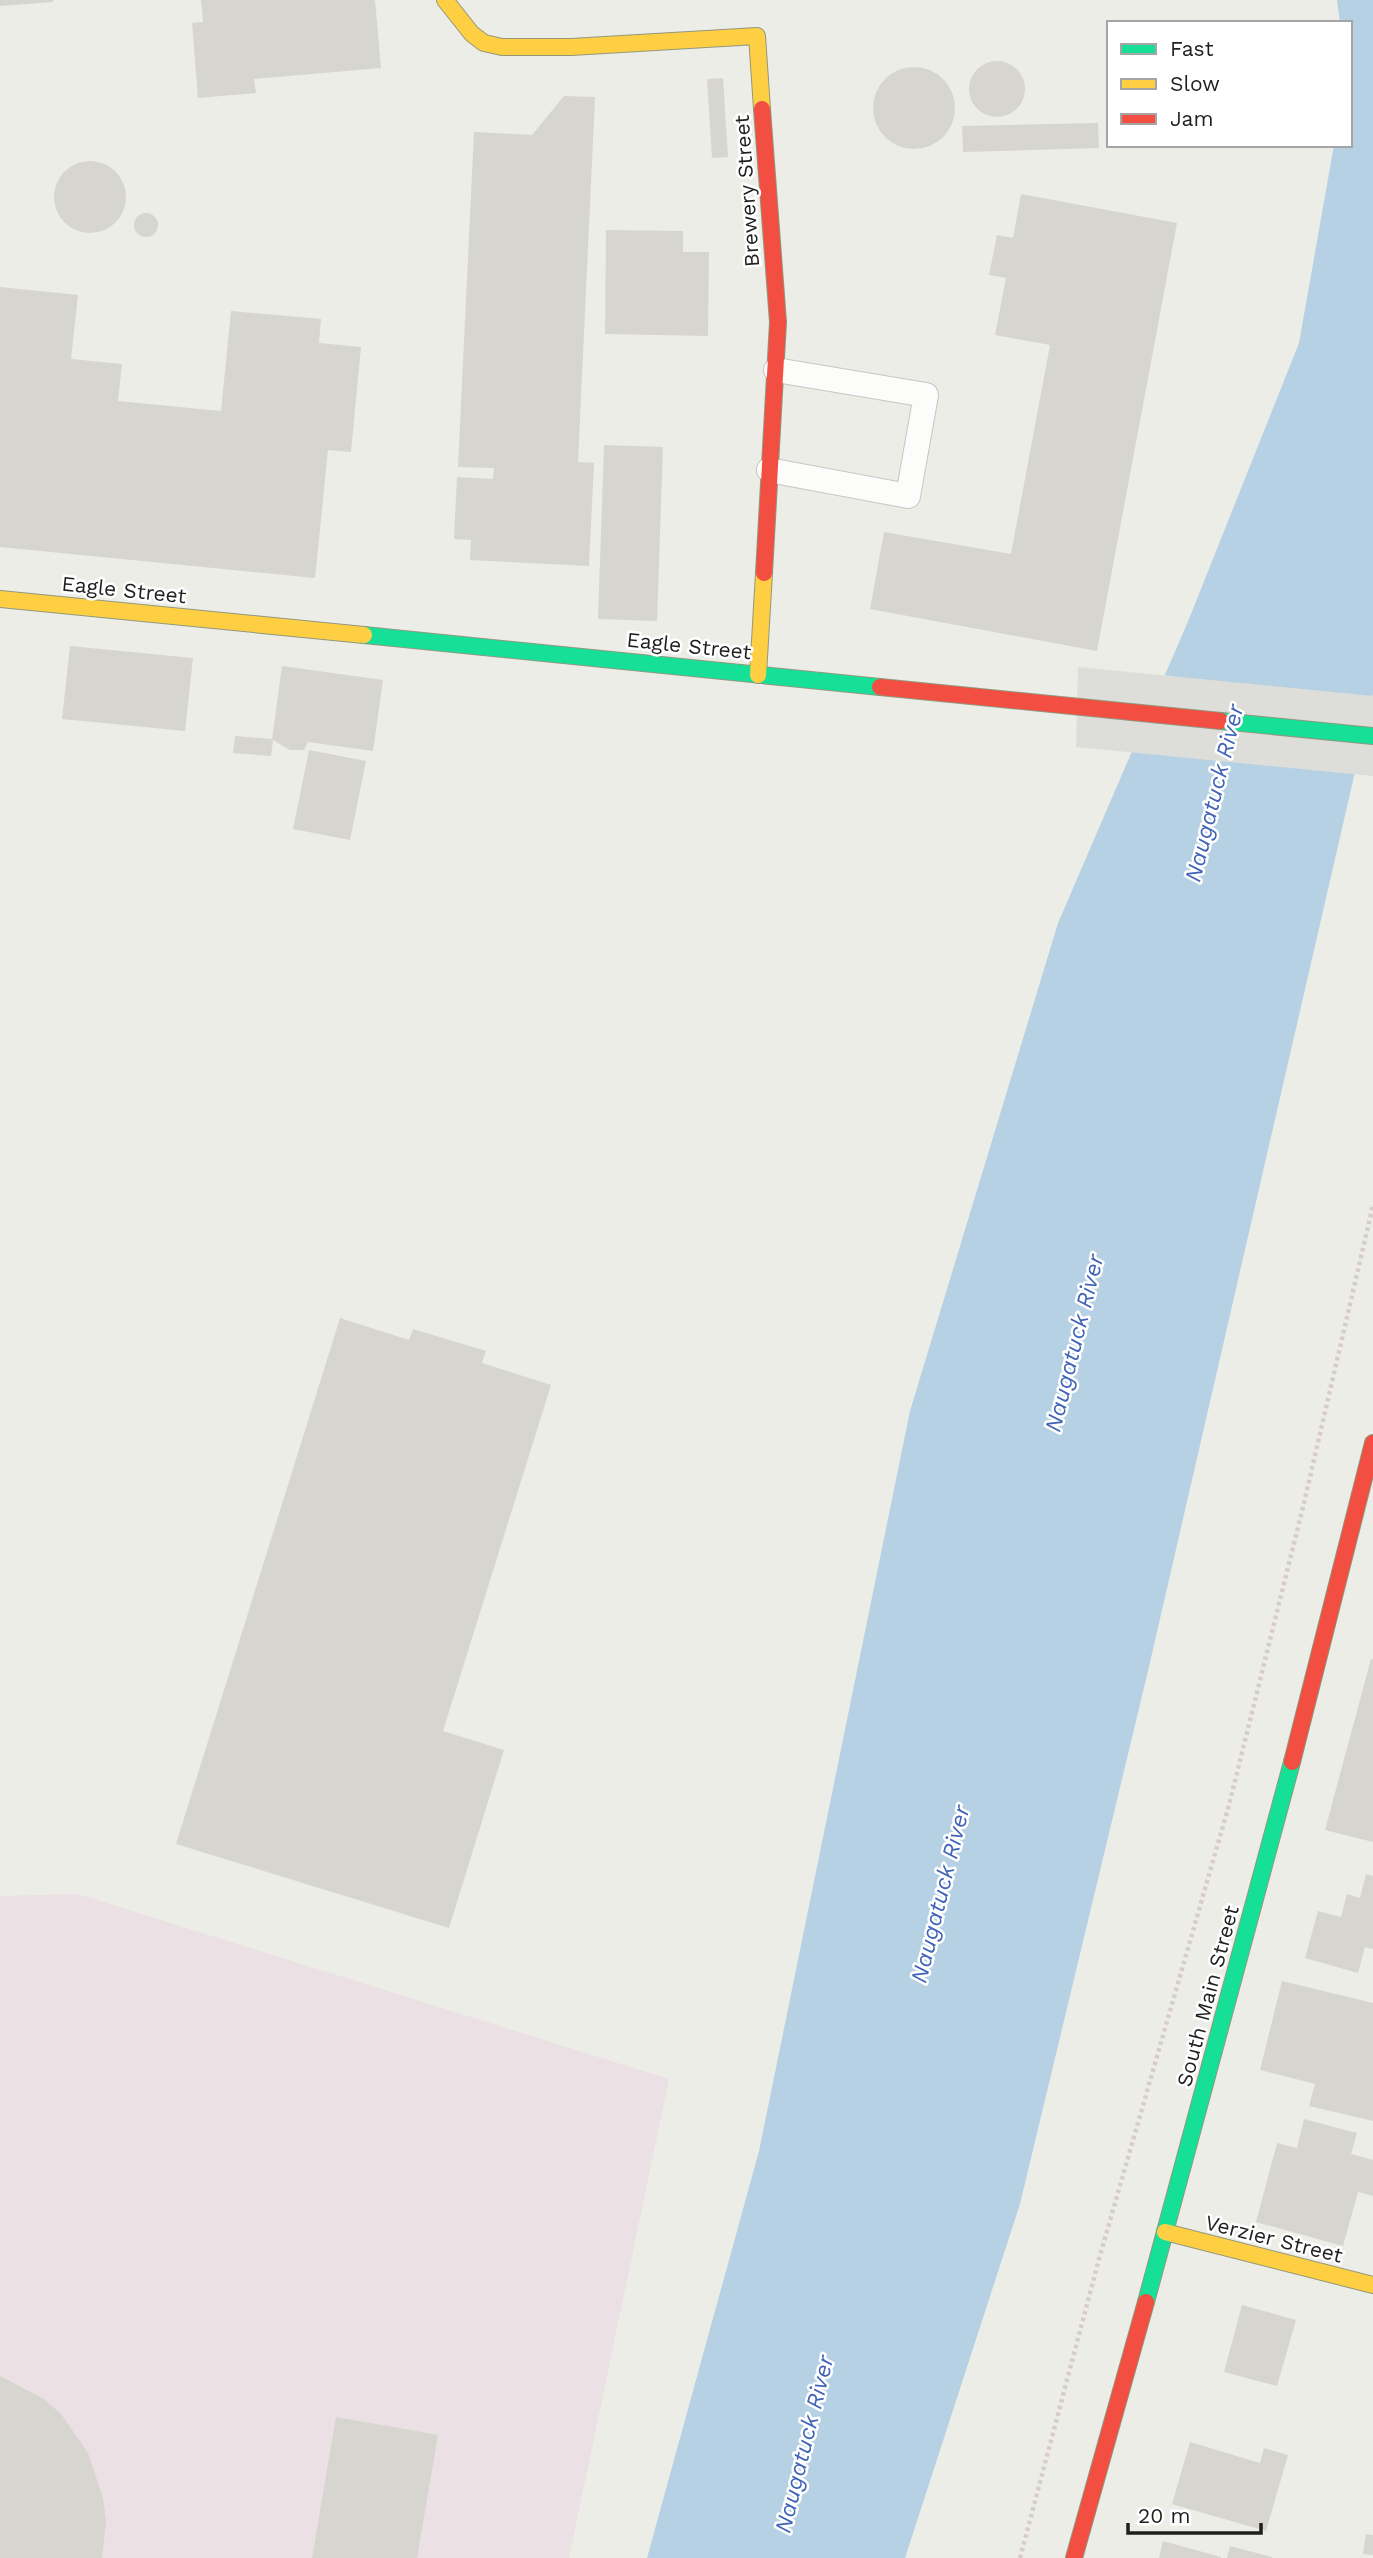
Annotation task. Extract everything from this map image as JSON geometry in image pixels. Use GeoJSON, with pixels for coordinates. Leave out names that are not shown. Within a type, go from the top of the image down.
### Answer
{"type":"FeatureCollection","features":[{"type":"Feature","properties":{"kind":"street","name":"Brewery Street"},"geometry":{"type":"LineString","coordinates":[[445,0],[459,22],[486,44],[530,48],[757,36],[778,322],[758,674]]}},
{"type":"Feature","properties":{"kind":"street","name":"Eagle Street"},"geometry":{"type":"LineString","coordinates":[[0,599],[1373,736]]}},
{"type":"Feature","properties":{"kind":"street","name":"South Main Street"},"geometry":{"type":"LineString","coordinates":[[1074,2558],[1308,1709],[1373,1443]]}},
{"type":"Feature","properties":{"kind":"street","name":"Verzier Street"},"geometry":{"type":"LineString","coordinates":[[1165,2232],[1373,2285]]}},
{"type":"Feature","properties":{"kind":"lane"},"geometry":{"type":"LineString","coordinates":[[769,470],[908,496],[926,395],[776,370]]}},
{"type":"Feature","properties":{"kind":"path"},"geometry":{"type":"LineString","coordinates":[[1020,2558],[1099,2259],[1229,1804],[1306,1494],[1373,1205]]}},
{"type":"Feature","properties":{"kind":"shaded area"},"geometry":{"type":"Polygon","coordinates":[[[78,1894],[669,2079],[569,2558],[0,2558],[0,1896],[78,1894]]]}},
{"type":"Feature","properties":{"kind":"water","name":"Naugatuck River"},"geometry":{"type":"Polygon","coordinates":[[[1337,0],[1373,0],[1373,694],[1148,1671],[1020,2204],[905,2558],[647,2558],[759,2151],[910,1411],[1058,923],[1189,619],[1299,343],[1334,147],[1352,147],[1352,21],[1340,21],[1337,0]]]}},
{"type":"Feature","properties":{"kind":"pier"},"geometry":{"type":"Polygon","coordinates":[[[1078,667],[1373,696],[1373,776],[1076,747],[1078,667]]]}},
{"type":"Feature","properties":{"kind":"building"},"geometry":{"type":"Polygon","coordinates":[[[0,0],[53,0],[53,2],[0,6],[0,0]]]}},
{"type":"Feature","properties":{"kind":"building"},"geometry":{"type":"Polygon","coordinates":[[[201,0],[375,0],[381,68],[254,79],[256,93],[198,98],[192,23],[203,22],[201,0]]]}},
{"type":"Feature","properties":{"kind":"building"},"geometry":{"type":"Polygon","coordinates":[[[997,61],[1008,63],[1017,69],[1023,78],[1023,100],[1017,109],[1008,115],[997,117],[986,115],[977,109],[971,100],[969,89],[971,78],[977,69],[986,63],[997,61]]]}},
{"type":"Feature","properties":{"kind":"building"},"geometry":{"type":"Polygon","coordinates":[[[914,67],[930,70],[943,79],[952,92],[955,108],[952,124],[943,137],[930,146],[914,149],[898,146],[885,137],[876,124],[873,108],[876,92],[885,79],[898,70],[914,67]]]}},
{"type":"Feature","properties":{"kind":"building"},"geometry":{"type":"Polygon","coordinates":[[[723,78],[728,157],[712,158],[707,79],[723,78]]]}},
{"type":"Feature","properties":{"kind":"building"},"geometry":{"type":"Polygon","coordinates":[[[564,96],[595,97],[578,462],[594,463],[589,566],[470,560],[471,540],[454,539],[457,477],[493,479],[494,468],[458,467],[474,132],[532,135],[564,96]]]}},
{"type":"Feature","properties":{"kind":"building"},"geometry":{"type":"Polygon","coordinates":[[[1098,123],[1099,148],[963,152],[962,126],[1098,123]]]}},
{"type":"Feature","properties":{"kind":"building"},"geometry":{"type":"Polygon","coordinates":[[[97,161],[116,171],[124,183],[124,211],[116,223],[104,231],[83,233],[64,223],[56,211],[54,190],[64,171],[76,163],[97,161]]]}},
{"type":"Feature","properties":{"kind":"building"},"geometry":{"type":"Polygon","coordinates":[[[1021,194],[1177,223],[1097,651],[870,609],[884,532],[1011,554],[1050,345],[995,335],[1006,278],[989,275],[997,235],[1013,238],[1021,194]]]}},
{"type":"Feature","properties":{"kind":"building"},"geometry":{"type":"Polygon","coordinates":[[[146,213],[154,217],[158,225],[154,233],[146,237],[138,233],[134,225],[138,217],[146,213]]]}},
{"type":"Feature","properties":{"kind":"building"},"geometry":{"type":"Polygon","coordinates":[[[606,230],[683,231],[683,252],[709,252],[708,336],[605,334],[606,230]]]}},
{"type":"Feature","properties":{"kind":"building"},"geometry":{"type":"Polygon","coordinates":[[[0,287],[78,295],[71,359],[122,364],[118,401],[221,411],[231,311],[321,319],[319,343],[361,347],[351,452],[328,450],[315,578],[0,547],[0,287]]]}},
{"type":"Feature","properties":{"kind":"building"},"geometry":{"type":"Polygon","coordinates":[[[604,445],[663,447],[657,621],[598,619],[604,445]]]}},
{"type":"Feature","properties":{"kind":"building"},"geometry":{"type":"Polygon","coordinates":[[[70,646],[193,658],[185,731],[62,719],[70,646]]]}},
{"type":"Feature","properties":{"kind":"building"},"geometry":{"type":"Polygon","coordinates":[[[282,666],[383,680],[373,751],[308,742],[304,750],[290,750],[273,740],[271,756],[233,753],[235,736],[272,739],[282,666]]]}},
{"type":"Feature","properties":{"kind":"building"},"geometry":{"type":"Polygon","coordinates":[[[309,750],[366,761],[350,840],[293,829],[309,750]]]}},
{"type":"Feature","properties":{"kind":"building"},"geometry":{"type":"Polygon","coordinates":[[[340,1318],[409,1340],[413,1329],[486,1351],[482,1363],[551,1385],[443,1731],[504,1750],[449,1928],[176,1844],[340,1318]]]}},
{"type":"Feature","properties":{"kind":"building"},"geometry":{"type":"Polygon","coordinates":[[[1373,1659],[1373,1842],[1325,1830],[1373,1659]]]}},
{"type":"Feature","properties":{"kind":"building"},"geometry":{"type":"Polygon","coordinates":[[[1366,1874],[1373,1876],[1373,1949],[1365,1947],[1358,1973],[1305,1958],[1318,1911],[1341,1917],[1347,1894],[1360,1898],[1366,1874]]]}},
{"type":"Feature","properties":{"kind":"building"},"geometry":{"type":"Polygon","coordinates":[[[1282,1981],[1373,2003],[1373,2121],[1309,2106],[1315,2084],[1260,2070],[1282,1981]]]}},
{"type":"Feature","properties":{"kind":"building"},"geometry":{"type":"Polygon","coordinates":[[[1304,2119],[1357,2133],[1351,2154],[1373,2160],[1373,2196],[1358,2192],[1343,2246],[1256,2222],[1277,2143],[1297,2148],[1304,2119]]]}},
{"type":"Feature","properties":{"kind":"building"},"geometry":{"type":"Polygon","coordinates":[[[1242,2305],[1296,2320],[1277,2386],[1224,2372],[1242,2305]]]}},
{"type":"Feature","properties":{"kind":"building"},"geometry":{"type":"Polygon","coordinates":[[[0,2376],[44,2399],[61,2414],[88,2453],[103,2498],[106,2521],[102,2558],[0,2558],[0,2376]]]}},
{"type":"Feature","properties":{"kind":"building"},"geometry":{"type":"Polygon","coordinates":[[[336,2417],[438,2435],[417,2558],[312,2558],[336,2417]]]}},
{"type":"Feature","properties":{"kind":"building"},"geometry":{"type":"Polygon","coordinates":[[[1190,2442],[1260,2463],[1264,2448],[1288,2455],[1266,2531],[1172,2504],[1190,2442]]]}},
{"type":"Feature","properties":{"kind":"building"},"geometry":{"type":"Polygon","coordinates":[[[1366,2534],[1373,2535],[1373,2555],[1363,2554],[1366,2534]]]}},
{"type":"Feature","properties":{"kind":"building"},"geometry":{"type":"Polygon","coordinates":[[[1163,2541],[1221,2557],[1221,2558],[1159,2558],[1163,2541]]]}},
{"type":"Feature","properties":{"kind":"building"},"geometry":{"type":"Polygon","coordinates":[[[1230,2546],[1272,2557],[1272,2558],[1227,2558],[1230,2546]]]}},
{"type":"Feature","properties":{"kind":"traffic: fast"},"geometry":{"type":"LineString","coordinates":[[364,635],[880,687]]}},
{"type":"Feature","properties":{"kind":"traffic: fast"},"geometry":{"type":"LineString","coordinates":[[1221,721],[1373,736]]}},
{"type":"Feature","properties":{"kind":"traffic: fast"},"geometry":{"type":"LineString","coordinates":[[1146,2302],[1292,1762]]}},
{"type":"Feature","properties":{"kind":"traffic: slow"},"geometry":{"type":"LineString","coordinates":[[445,0],[472,34],[484,43],[502,47],[571,47],[757,36],[762,109]]}},
{"type":"Feature","properties":{"kind":"traffic: slow"},"geometry":{"type":"LineString","coordinates":[[758,675],[764,573]]}},
{"type":"Feature","properties":{"kind":"traffic: slow"},"geometry":{"type":"LineString","coordinates":[[0,599],[364,635]]}},
{"type":"Feature","properties":{"kind":"traffic: slow"},"geometry":{"type":"LineString","coordinates":[[1165,2232],[1373,2285]]}},
{"type":"Feature","properties":{"kind":"traffic: jam"},"geometry":{"type":"LineString","coordinates":[[762,109],[778,322],[764,573]]}},
{"type":"Feature","properties":{"kind":"traffic: jam"},"geometry":{"type":"LineString","coordinates":[[880,687],[1221,721]]}},
{"type":"Feature","properties":{"kind":"traffic: jam"},"geometry":{"type":"LineString","coordinates":[[1292,1762],[1373,1443]]}},
{"type":"Feature","properties":{"kind":"traffic: jam"},"geometry":{"type":"LineString","coordinates":[[1074,2558],[1146,2302]]}}]}
